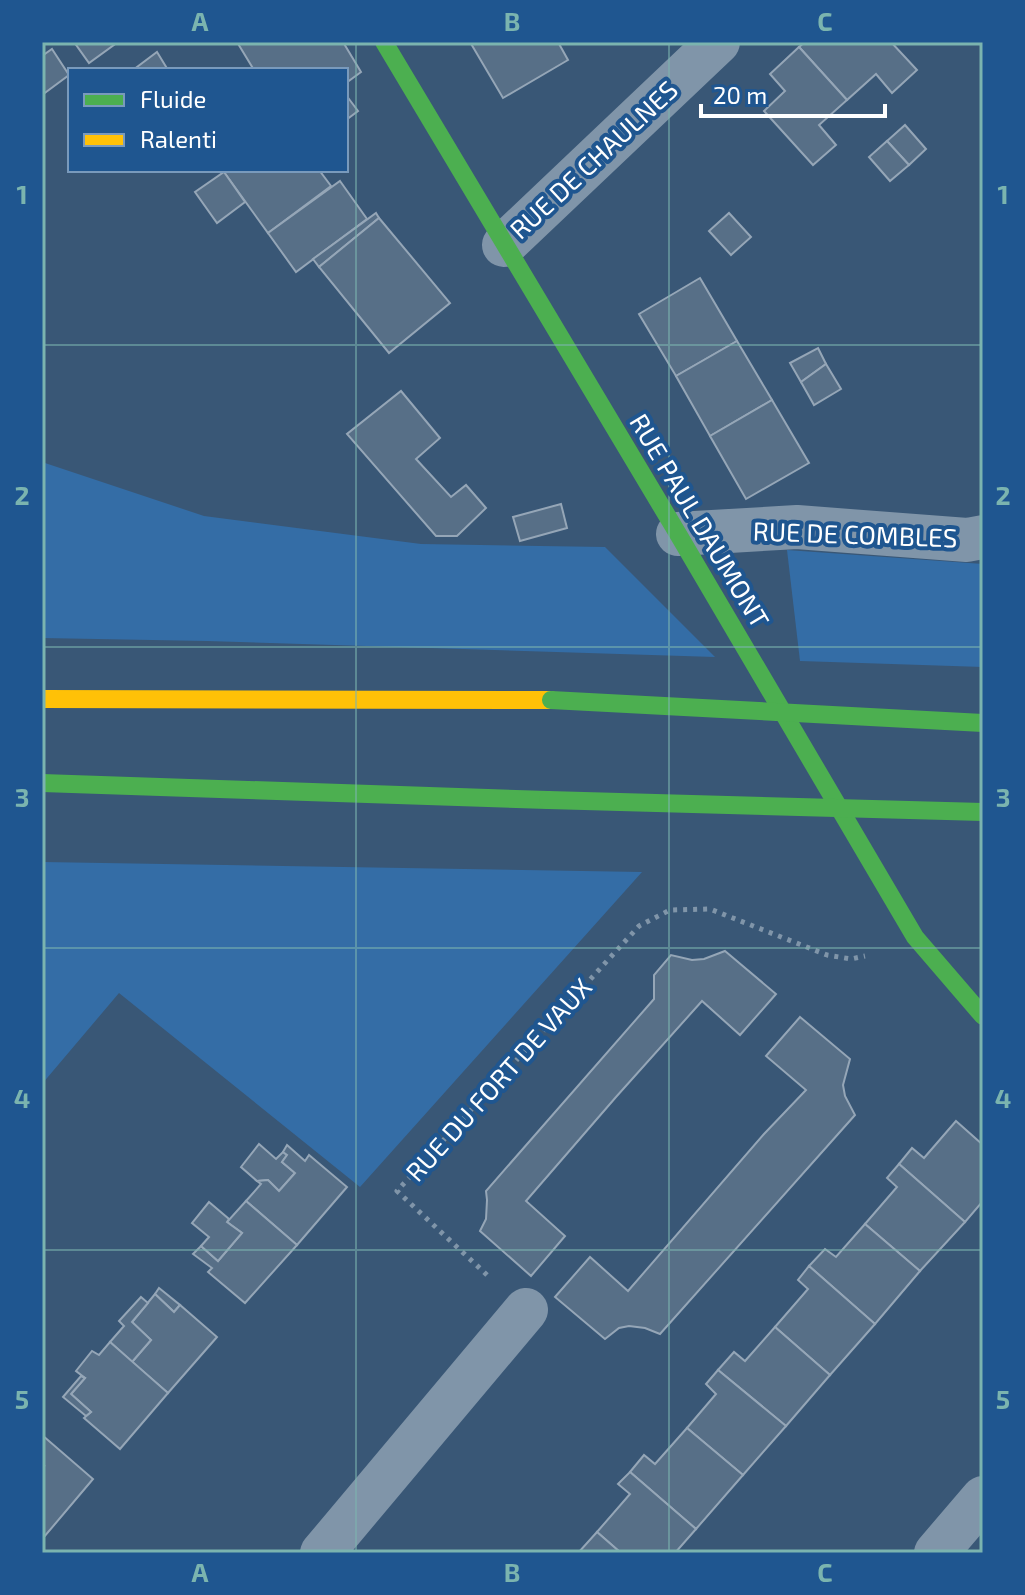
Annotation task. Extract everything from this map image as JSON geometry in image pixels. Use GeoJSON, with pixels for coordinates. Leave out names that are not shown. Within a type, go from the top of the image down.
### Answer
{"type":"FeatureCollection","features":[{"type":"Feature","properties":{"kind":"main road","name":"RUE PAUL DAUMONT"},"geometry":{"type":"LineString","coordinates":[[384,42],[915,937],[983,1016]]}},
{"type":"Feature","properties":{"kind":"main road"},"geometry":{"type":"LineString","coordinates":[[42,699],[551,700],[983,723]]}},
{"type":"Feature","properties":{"kind":"main road"},"geometry":{"type":"LineString","coordinates":[[42,783],[983,812]]}},
{"type":"Feature","properties":{"kind":"street","name":"RUE DE CHAULNES"},"geometry":{"type":"LineString","coordinates":[[504,245],[718,42]]}},
{"type":"Feature","properties":{"kind":"street","name":"RUE DE COMBLES"},"geometry":{"type":"LineString","coordinates":[[678,534],[797,527],[967,540],[983,537]]}},
{"type":"Feature","properties":{"kind":"street"},"geometry":{"type":"LineString","coordinates":[[322,1553],[526,1310]]}},
{"type":"Feature","properties":{"kind":"street"},"geometry":{"type":"LineString","coordinates":[[936,1553],[983,1498]]}},
{"type":"Feature","properties":{"kind":"path","name":"RUE DU FORT DE VAUX"},"geometry":{"type":"LineString","coordinates":[[526,1310],[397,1191],[639,926],[670,910],[710,909],[827,955],[851,959],[873,955],[915,937]]}},
{"type":"Feature","properties":{"kind":"shaded area"},"geometry":{"type":"Polygon","coordinates":[[[42,462],[204,516],[421,544],[605,547],[715,657],[42,638],[42,462]]]}},
{"type":"Feature","properties":{"kind":"shaded area"},"geometry":{"type":"Polygon","coordinates":[[[787,550],[983,564],[983,667],[800,661],[787,550]]]}},
{"type":"Feature","properties":{"kind":"shaded area"},"geometry":{"type":"Polygon","coordinates":[[[42,862],[642,872],[360,1187],[119,993],[42,1084],[42,862]]]}},
{"type":"Feature","properties":{"kind":"building"},"geometry":{"type":"Polygon","coordinates":[[[74,42],[118,42],[89,63],[74,42]]]}},
{"type":"Feature","properties":{"kind":"building"},"geometry":{"type":"Polygon","coordinates":[[[237,42],[343,42],[361,72],[348,82],[348,68],[253,68],[237,42]]]}},
{"type":"Feature","properties":{"kind":"building"},"geometry":{"type":"Polygon","coordinates":[[[470,42],[558,42],[568,60],[503,98],[470,42]]]}},
{"type":"Feature","properties":{"kind":"building"},"geometry":{"type":"Polygon","coordinates":[[[805,42],[891,42],[917,70],[892,93],[876,74],[847,100],[799,47],[805,42]]]}},
{"type":"Feature","properties":{"kind":"building"},"geometry":{"type":"Polygon","coordinates":[[[799,47],[847,100],[819,125],[836,145],[813,165],[764,111],[785,91],[770,74],[799,47]]]}},
{"type":"Feature","properties":{"kind":"building"},"geometry":{"type":"Polygon","coordinates":[[[52,49],[68,76],[42,95],[42,56],[52,49]]]}},
{"type":"Feature","properties":{"kind":"building"},"geometry":{"type":"Polygon","coordinates":[[[157,52],[167,68],[136,68],[157,52]]]}},
{"type":"Feature","properties":{"kind":"building"},"geometry":{"type":"Polygon","coordinates":[[[348,98],[358,111],[348,118],[348,98]]]}},
{"type":"Feature","properties":{"kind":"building"},"geometry":{"type":"Polygon","coordinates":[[[905,125],[926,149],[909,165],[887,141],[905,125]]]}},
{"type":"Feature","properties":{"kind":"building"},"geometry":{"type":"Polygon","coordinates":[[[887,141],[909,165],[890,181],[869,157],[887,141]]]}},
{"type":"Feature","properties":{"kind":"building"},"geometry":{"type":"Polygon","coordinates":[[[224,172],[320,172],[331,186],[268,233],[224,172]]]}},
{"type":"Feature","properties":{"kind":"building"},"geometry":{"type":"Polygon","coordinates":[[[224,172],[245,202],[217,223],[195,192],[224,172]]]}},
{"type":"Feature","properties":{"kind":"building"},"geometry":{"type":"Polygon","coordinates":[[[340,181],[367,219],[296,272],[268,233],[340,181]]]}},
{"type":"Feature","properties":{"kind":"building"},"geometry":{"type":"Polygon","coordinates":[[[376,213],[379,218],[319,267],[313,259],[376,213]]]}},
{"type":"Feature","properties":{"kind":"building"},"geometry":{"type":"Polygon","coordinates":[[[729,213],[751,237],[731,255],[709,231],[729,213]]]}},
{"type":"Feature","properties":{"kind":"building"},"geometry":{"type":"Polygon","coordinates":[[[379,218],[450,303],[389,353],[319,267],[379,218]]]}},
{"type":"Feature","properties":{"kind":"building"},"geometry":{"type":"Polygon","coordinates":[[[700,278],[737,341],[676,376],[639,314],[700,278]]]}},
{"type":"Feature","properties":{"kind":"building"},"geometry":{"type":"Polygon","coordinates":[[[737,341],[772,400],[710,436],[676,376],[737,341]]]}},
{"type":"Feature","properties":{"kind":"building"},"geometry":{"type":"Polygon","coordinates":[[[818,348],[826,364],[801,382],[790,363],[818,348]]]}},
{"type":"Feature","properties":{"kind":"building"},"geometry":{"type":"Polygon","coordinates":[[[826,364],[841,389],[814,405],[801,382],[826,364]]]}},
{"type":"Feature","properties":{"kind":"building"},"geometry":{"type":"Polygon","coordinates":[[[401,391],[440,438],[416,459],[451,497],[466,485],[486,508],[457,536],[436,536],[347,434],[401,391]]]}},
{"type":"Feature","properties":{"kind":"building"},"geometry":{"type":"Polygon","coordinates":[[[772,400],[809,463],[746,499],[710,436],[772,400]]]}},
{"type":"Feature","properties":{"kind":"building"},"geometry":{"type":"Polygon","coordinates":[[[561,504],[567,528],[520,541],[513,517],[561,504]]]}},
{"type":"Feature","properties":{"kind":"building"},"geometry":{"type":"Polygon","coordinates":[[[725,951],[776,994],[740,1035],[702,1001],[616,1097],[526,1201],[565,1236],[531,1276],[480,1231],[486,1219],[486,1191],[654,999],[654,975],[671,955],[692,960],[725,951]]]}},
{"type":"Feature","properties":{"kind":"building"},"geometry":{"type":"Polygon","coordinates":[[[800,1017],[850,1059],[843,1085],[855,1115],[660,1334],[629,1326],[619,1328],[605,1339],[555,1297],[590,1257],[628,1291],[806,1090],[766,1056],[800,1017]]]}},
{"type":"Feature","properties":{"kind":"building"},"geometry":{"type":"Polygon","coordinates":[[[956,1121],[983,1145],[983,1201],[965,1222],[899,1164],[912,1148],[924,1158],[956,1121]]]}},
{"type":"Feature","properties":{"kind":"building"},"geometry":{"type":"Polygon","coordinates":[[[259,1144],[276,1159],[283,1152],[287,1155],[282,1162],[295,1173],[279,1191],[268,1180],[257,1181],[241,1167],[259,1144]]]}},
{"type":"Feature","properties":{"kind":"building"},"geometry":{"type":"Polygon","coordinates":[[[287,1145],[305,1161],[309,1155],[347,1187],[297,1245],[246,1201],[261,1184],[257,1181],[268,1180],[279,1191],[295,1173],[282,1162],[287,1155],[283,1152],[287,1145]]]}},
{"type":"Feature","properties":{"kind":"building"},"geometry":{"type":"Polygon","coordinates":[[[899,1164],[965,1222],[920,1271],[865,1224],[897,1187],[887,1178],[899,1164]]]}},
{"type":"Feature","properties":{"kind":"building"},"geometry":{"type":"Polygon","coordinates":[[[246,1201],[297,1245],[245,1303],[208,1272],[212,1268],[193,1254],[201,1246],[218,1261],[242,1233],[227,1222],[246,1201]]]}},
{"type":"Feature","properties":{"kind":"building"},"geometry":{"type":"Polygon","coordinates":[[[209,1202],[242,1233],[218,1261],[201,1246],[209,1237],[192,1223],[209,1202]]]}},
{"type":"Feature","properties":{"kind":"building"},"geometry":{"type":"Polygon","coordinates":[[[865,1224],[920,1271],[875,1324],[809,1266],[825,1249],[836,1257],[865,1224]]]}},
{"type":"Feature","properties":{"kind":"building"},"geometry":{"type":"Polygon","coordinates":[[[809,1266],[875,1324],[830,1375],[775,1327],[808,1289],[798,1280],[809,1266]]]}},
{"type":"Feature","properties":{"kind":"building"},"geometry":{"type":"Polygon","coordinates":[[[159,1288],[180,1305],[174,1312],[155,1294],[159,1288]]]}},
{"type":"Feature","properties":{"kind":"building"},"geometry":{"type":"Polygon","coordinates":[[[155,1294],[174,1312],[180,1305],[217,1337],[168,1393],[132,1362],[151,1340],[132,1322],[155,1294]]]}},
{"type":"Feature","properties":{"kind":"building"},"geometry":{"type":"Polygon","coordinates":[[[141,1297],[148,1303],[132,1322],[151,1340],[132,1362],[110,1342],[124,1326],[119,1321],[141,1297]]]}},
{"type":"Feature","properties":{"kind":"building"},"geometry":{"type":"Polygon","coordinates":[[[775,1327],[830,1375],[786,1426],[718,1370],[734,1352],[745,1361],[775,1327]]]}},
{"type":"Feature","properties":{"kind":"building"},"geometry":{"type":"Polygon","coordinates":[[[110,1342],[168,1393],[120,1449],[84,1418],[91,1412],[71,1394],[85,1378],[76,1371],[92,1351],[99,1355],[110,1342]]]}},
{"type":"Feature","properties":{"kind":"building"},"geometry":{"type":"Polygon","coordinates":[[[718,1370],[786,1426],[743,1475],[687,1428],[716,1394],[706,1384],[718,1370]]]}},
{"type":"Feature","properties":{"kind":"building"},"geometry":{"type":"Polygon","coordinates":[[[81,1376],[85,1378],[71,1394],[91,1412],[86,1416],[63,1397],[81,1376]]]}},
{"type":"Feature","properties":{"kind":"building"},"geometry":{"type":"Polygon","coordinates":[[[687,1428],[743,1475],[696,1529],[630,1472],[644,1455],[655,1464],[687,1428]]]}},
{"type":"Feature","properties":{"kind":"building"},"geometry":{"type":"Polygon","coordinates":[[[42,1435],[93,1479],[44,1537],[42,1536],[42,1435]]]}},
{"type":"Feature","properties":{"kind":"building"},"geometry":{"type":"Polygon","coordinates":[[[630,1472],[696,1529],[675,1553],[621,1553],[597,1532],[630,1494],[618,1484],[630,1472]]]}},
{"type":"Feature","properties":{"kind":"building"},"geometry":{"type":"Polygon","coordinates":[[[597,1532],[621,1553],[578,1553],[597,1532]]]}},
{"type":"Feature","properties":{"kind":"traffic: fast"},"geometry":{"type":"LineString","coordinates":[[384,42],[915,937],[983,1016]]}},
{"type":"Feature","properties":{"kind":"traffic: fast"},"geometry":{"type":"LineString","coordinates":[[551,700],[983,723]]}},
{"type":"Feature","properties":{"kind":"traffic: fast"},"geometry":{"type":"LineString","coordinates":[[42,783],[548,800]]}},
{"type":"Feature","properties":{"kind":"traffic: fast"},"geometry":{"type":"LineString","coordinates":[[548,800],[983,812]]}},
{"type":"Feature","properties":{"kind":"traffic: slow"},"geometry":{"type":"LineString","coordinates":[[42,699],[551,700]]}}]}
